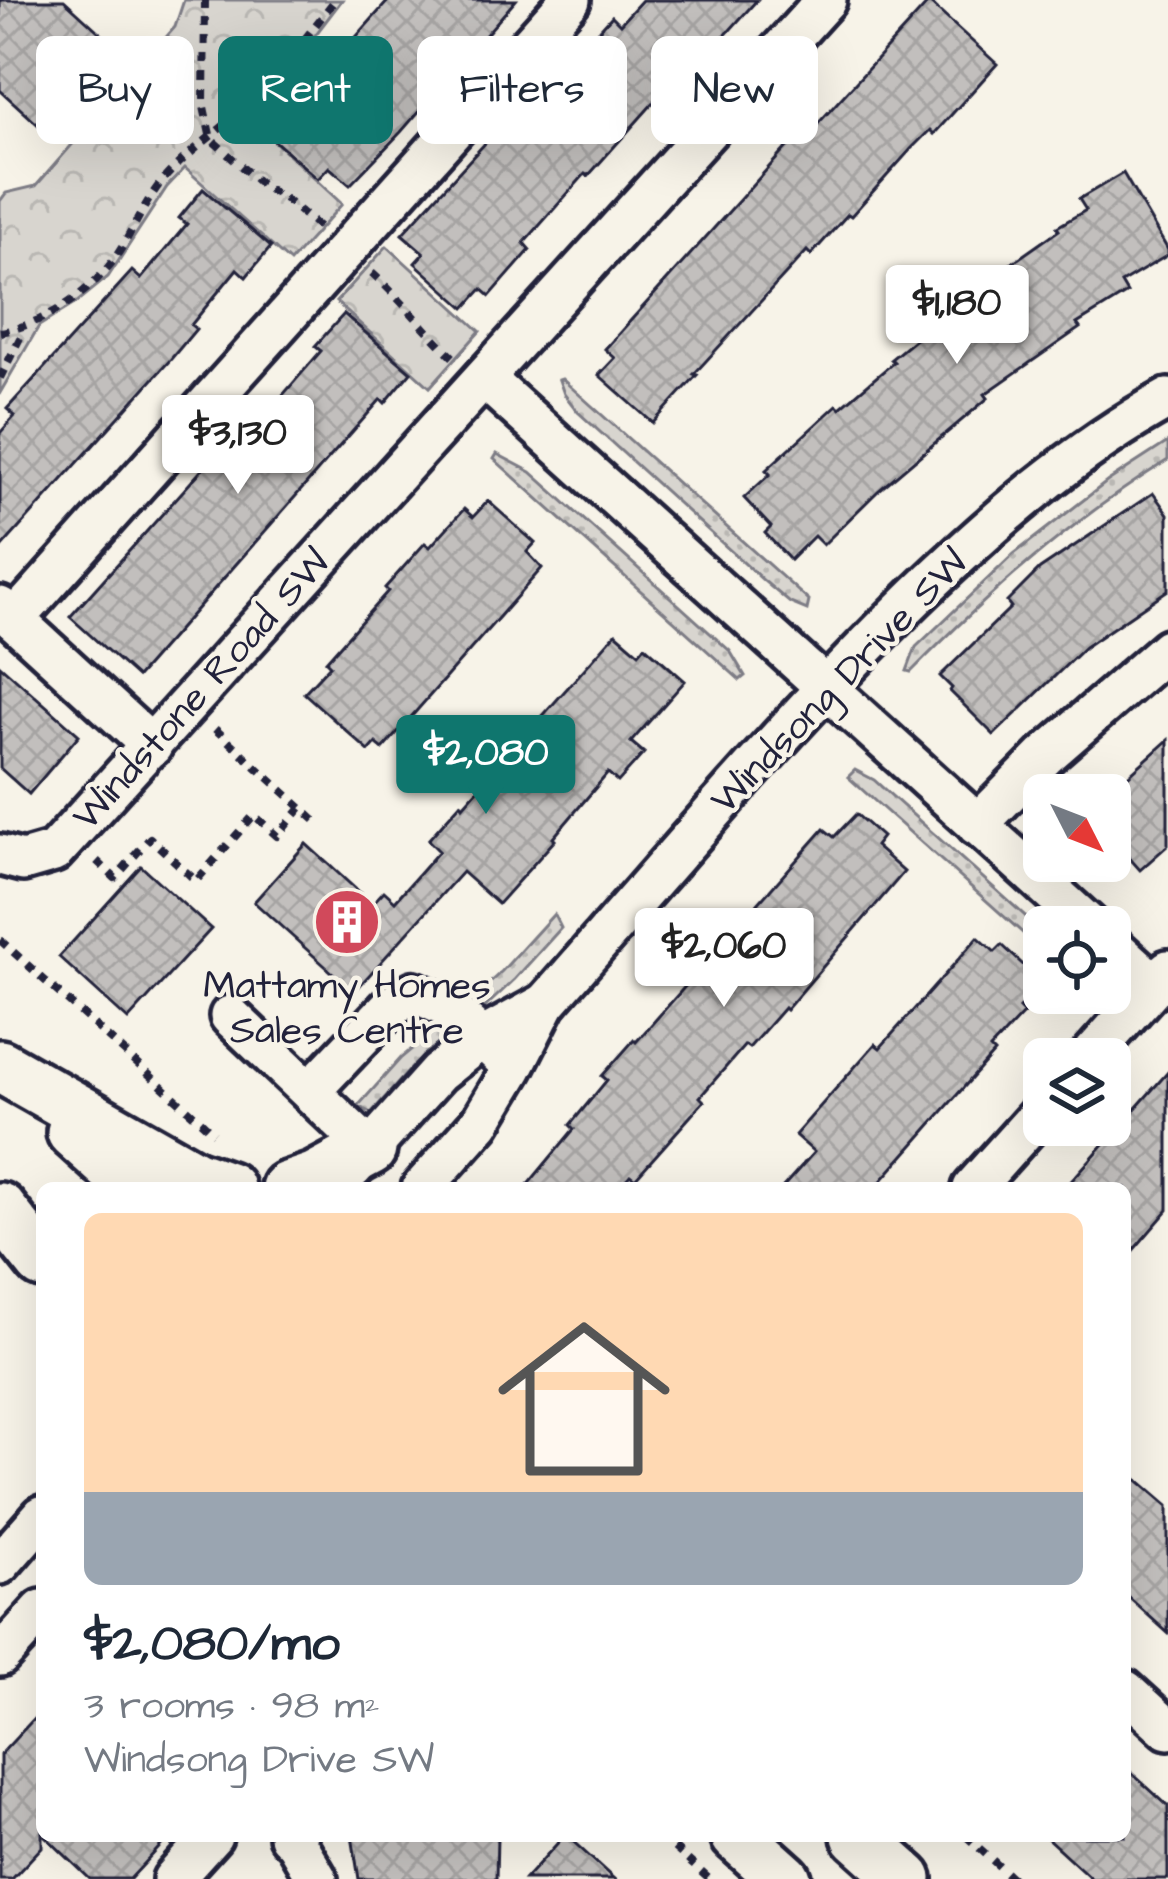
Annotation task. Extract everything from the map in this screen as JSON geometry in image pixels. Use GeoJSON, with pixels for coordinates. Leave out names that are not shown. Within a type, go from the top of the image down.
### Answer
{"type":"FeatureCollection","features":[{"type":"Feature","properties":{"kind":"main road"},"geometry":{"type":"LineString","coordinates":[[0,1066],[194,1177],[228,1167]]}},
{"type":"Feature","properties":{"kind":"main road"},"geometry":{"type":"LineString","coordinates":[[0,1066],[128,1182]]}},
{"type":"Feature","properties":{"kind":"main road"},"geometry":{"type":"LineString","coordinates":[[304,1182],[370,1149]]}},
{"type":"Feature","properties":{"kind":"main road"},"geometry":{"type":"LineString","coordinates":[[0,1176],[36,1207]]}},
{"type":"Feature","properties":{"kind":"main road"},"geometry":{"type":"LineString","coordinates":[[0,1209],[36,1254]]}},
{"type":"Feature","properties":{"kind":"main road"},"geometry":{"type":"LineString","coordinates":[[744,1842],[785,1879]]}},
{"type":"Feature","properties":{"kind":"main road"},"geometry":{"type":"LineString","coordinates":[[865,1842],[906,1879]]}},
{"type":"Feature","properties":{"kind":"street"},"geometry":{"type":"LineString","coordinates":[[152,746],[7,613],[570,0]]}},
{"type":"Feature","properties":{"kind":"street","name":"Windstone Road SW"},"geometry":{"type":"LineString","coordinates":[[0,855],[23,861],[54,852],[70,836],[826,0]]}},
{"type":"Feature","properties":{"kind":"street"},"geometry":{"type":"LineString","coordinates":[[482,380],[1067,906]]}},
{"type":"Feature","properties":{"kind":"street","name":"Windsong Drive SW"},"geometry":{"type":"LineString","coordinates":[[427,1182],[480,1123],[546,1003],[825,689],[966,548],[1071,461],[1168,399]]}},
{"type":"Feature","properties":{"kind":"street"},"geometry":{"type":"LineString","coordinates":[[977,825],[1045,757],[1168,650]]}},
{"type":"Feature","properties":{"kind":"street"},"geometry":{"type":"LineString","coordinates":[[1107,1038],[1161,977],[1131,958]]}},
{"type":"Feature","properties":{"kind":"street"},"geometry":{"type":"LineString","coordinates":[[310,1091],[389,1008],[414,992],[452,1010],[513,1068]]}},
{"type":"Feature","properties":{"kind":"street","name":"Windsong Drive SW"},"geometry":{"type":"LineString","coordinates":[[340,1182],[438,1073],[482,1038],[546,1003]]}},
{"type":"Feature","properties":{"kind":"street"},"geometry":{"type":"LineString","coordinates":[[230,1016],[370,1149]]}},
{"type":"Feature","properties":{"kind":"street"},"geometry":{"type":"LineString","coordinates":[[978,1182],[1023,1132]]}},
{"type":"Feature","properties":{"kind":"street"},"geometry":{"type":"LineString","coordinates":[[0,1564],[36,1523]]}},
{"type":"Feature","properties":{"kind":"street"},"geometry":{"type":"LineString","coordinates":[[0,1656],[36,1617]]}},
{"type":"Feature","properties":{"kind":"street"},"geometry":{"type":"LineString","coordinates":[[1131,1695],[1168,1729]]}},
{"type":"Feature","properties":{"kind":"street"},"geometry":{"type":"LineString","coordinates":[[173,1879],[207,1842]]}},
{"type":"Feature","properties":{"kind":"street"},"geometry":{"type":"LineString","coordinates":[[295,1842],[316,1879]]}},
{"type":"Feature","properties":{"kind":"path"},"geometry":{"type":"LineString","coordinates":[[205,0],[204,107],[212,139],[344,249],[482,380]]}},
{"type":"Feature","properties":{"kind":"path"},"geometry":{"type":"LineString","coordinates":[[0,332],[24,328],[66,304],[108,268],[163,181],[283,67],[335,0]]}},
{"type":"Feature","properties":{"kind":"path"},"geometry":{"type":"LineString","coordinates":[[0,378],[24,328]]}},
{"type":"Feature","properties":{"kind":"path"},"geometry":{"type":"LineString","coordinates":[[188,706],[320,825]]}},
{"type":"Feature","properties":{"kind":"path"},"geometry":{"type":"LineString","coordinates":[[70,836],[115,878],[151,838],[196,881],[254,814],[277,836],[302,808]]}},
{"type":"Feature","properties":{"kind":"path"},"geometry":{"type":"LineString","coordinates":[[0,940],[228,1167]]}},
{"type":"Feature","properties":{"kind":"path"},"geometry":{"type":"LineString","coordinates":[[668,1842],[709,1879]]}},
{"type":"Feature","properties":{"kind":"path"},"geometry":{"type":"LineString","coordinates":[[973,1842],[1013,1879]]}},
{"type":"Feature","properties":{"kind":"green space"},"geometry":{"type":"Polygon","coordinates":[[[184,0],[342,0],[314,36],[218,36],[218,144],[277,144],[342,204],[290,262],[185,168],[167,187],[108,277],[39,326],[0,393],[0,201],[6,193],[36,186],[73,144],[194,144],[194,36],[167,36],[184,0]]]}},
{"type":"Feature","properties":{"kind":"green space"},"geometry":{"type":"Polygon","coordinates":[[[387,246],[480,331],[430,387],[336,302],[387,246]]]}},
{"type":"Feature","properties":{"kind":"green space"},"geometry":{"type":"Polygon","coordinates":[[[562,379],[809,601],[807,610],[790,603],[764,581],[578,412],[564,394],[562,379]]]}},
{"type":"Feature","properties":{"kind":"green space"},"geometry":{"type":"Polygon","coordinates":[[[1168,442],[1168,460],[1065,532],[907,671],[916,647],[1014,554],[1108,481],[1168,442]]]}},
{"type":"Feature","properties":{"kind":"green space"},"geometry":{"type":"Polygon","coordinates":[[[497,454],[531,472],[730,651],[745,676],[740,680],[494,459],[497,454]]]}},
{"type":"Feature","properties":{"kind":"green space"},"geometry":{"type":"Polygon","coordinates":[[[855,770],[874,780],[1023,914],[1023,933],[848,777],[855,770]]]}},
{"type":"Feature","properties":{"kind":"green space"},"geometry":{"type":"Polygon","coordinates":[[[554,914],[561,928],[480,1012],[469,1002],[554,914]]]}},
{"type":"Feature","properties":{"kind":"green space"},"geometry":{"type":"Polygon","coordinates":[[[444,1022],[453,1032],[414,1065],[371,1113],[358,1106],[401,1058],[444,1022]]]}},
{"type":"Feature","properties":{"kind":"building"},"geometry":{"type":"Polygon","coordinates":[[[0,0],[64,0],[103,36],[36,36],[36,123],[0,90],[0,0]]]}},
{"type":"Feature","properties":{"kind":"building"},"geometry":{"type":"Polygon","coordinates":[[[389,0],[516,0],[485,36],[417,36],[417,114],[393,140],[393,36],[357,36],[389,0]]]}},
{"type":"Feature","properties":{"kind":"building"},"geometry":{"type":"Polygon","coordinates":[[[642,0],[757,0],[725,36],[651,36],[651,105],[627,132],[627,36],[594,36],[612,16],[620,24],[642,0]]]}},
{"type":"Feature","properties":{"kind":"building"},"geometry":{"type":"Polygon","coordinates":[[[929,2],[997,64],[851,216],[811,255],[807,251],[653,423],[599,375],[615,358],[605,349],[790,144],[818,144],[818,124],[929,2]]]}},
{"type":"Feature","properties":{"kind":"building"},"geometry":{"type":"Polygon","coordinates":[[[278,144],[389,144],[350,185],[329,167],[318,179],[278,144]]]}},
{"type":"Feature","properties":{"kind":"building"},"geometry":{"type":"Polygon","coordinates":[[[484,144],[617,144],[524,243],[530,250],[490,296],[482,289],[465,308],[415,263],[424,253],[402,234],[484,144]]]}},
{"type":"Feature","properties":{"kind":"building"},"geometry":{"type":"Polygon","coordinates":[[[1123,173],[1168,255],[1121,283],[1127,293],[1077,324],[1080,328],[985,394],[988,398],[878,491],[823,545],[814,536],[790,560],[765,533],[771,527],[744,498],[770,474],[766,470],[837,405],[840,408],[894,362],[891,359],[940,319],[938,315],[1086,210],[1079,199],[1123,173]]]}},
{"type":"Feature","properties":{"kind":"building"},"geometry":{"type":"Polygon","coordinates":[[[203,189],[271,247],[246,277],[237,269],[191,325],[196,329],[171,359],[0,549],[0,433],[15,416],[7,409],[132,271],[141,279],[187,224],[179,218],[203,189]]]}},
{"type":"Feature","properties":{"kind":"building"},"geometry":{"type":"Polygon","coordinates":[[[344,314],[411,372],[385,403],[381,399],[137,677],[70,617],[268,396],[276,403],[321,351],[315,346],[344,314]]]}},
{"type":"Feature","properties":{"kind":"building"},"geometry":{"type":"Polygon","coordinates":[[[1153,493],[1168,514],[1168,590],[1085,647],[994,735],[940,676],[1011,607],[1007,602],[1040,569],[1153,493]]]}},
{"type":"Feature","properties":{"kind":"building"},"geometry":{"type":"Polygon","coordinates":[[[488,501],[535,543],[527,552],[542,568],[383,749],[376,743],[369,751],[304,693],[425,543],[430,547],[464,509],[473,517],[488,501]]]}},
{"type":"Feature","properties":{"kind":"building"},"geometry":{"type":"Polygon","coordinates":[[[616,633],[639,653],[645,646],[685,681],[631,742],[644,753],[618,782],[608,773],[498,904],[462,872],[354,992],[254,902],[306,844],[372,904],[384,891],[395,901],[439,851],[428,840],[616,633]]]}},
{"type":"Feature","properties":{"kind":"building"},"geometry":{"type":"Polygon","coordinates":[[[0,665],[79,735],[29,794],[0,768],[0,665]]]}},
{"type":"Feature","properties":{"kind":"building"},"geometry":{"type":"Polygon","coordinates":[[[1168,740],[1168,845],[1140,870],[1131,860],[1130,774],[1168,740]]]}},
{"type":"Feature","properties":{"kind":"building"},"geometry":{"type":"Polygon","coordinates":[[[856,814],[882,837],[875,846],[904,872],[786,1010],[749,1048],[745,1045],[700,1097],[704,1101],[635,1179],[630,1175],[624,1182],[530,1182],[574,1129],[570,1125],[607,1080],[602,1076],[824,829],[834,837],[856,814]]]}},
{"type":"Feature","properties":{"kind":"building"},"geometry":{"type":"Polygon","coordinates":[[[141,866],[211,929],[128,1020],[59,957],[141,866]]]}},
{"type":"Feature","properties":{"kind":"building"},"geometry":{"type":"Polygon","coordinates":[[[978,937],[995,952],[1002,945],[1023,965],[1019,1008],[1023,1014],[880,1182],[787,1182],[814,1152],[795,1135],[875,1044],[880,1048],[978,937]]]}},
{"type":"Feature","properties":{"kind":"building"},"geometry":{"type":"Polygon","coordinates":[[[1168,1072],[1168,1210],[1131,1253],[1131,1182],[1070,1182],[1102,1146],[1131,1146],[1131,1114],[1168,1072]]]}},
{"type":"Feature","properties":{"kind":"building"},"geometry":{"type":"Polygon","coordinates":[[[1131,1474],[1168,1506],[1168,1633],[1131,1599],[1131,1474]]]}},
{"type":"Feature","properties":{"kind":"building"},"geometry":{"type":"Polygon","coordinates":[[[36,1716],[36,1842],[42,1842],[42,1847],[12,1879],[0,1879],[0,1755],[36,1716]]]}},
{"type":"Feature","properties":{"kind":"building"},"geometry":{"type":"Polygon","coordinates":[[[1131,1772],[1168,1806],[1168,1879],[1092,1879],[1052,1842],[1131,1842],[1131,1772]]]}},
{"type":"Feature","properties":{"kind":"building"},"geometry":{"type":"Polygon","coordinates":[[[51,1842],[164,1842],[130,1879],[90,1879],[51,1842]]]}},
{"type":"Feature","properties":{"kind":"building"},"geometry":{"type":"Polygon","coordinates":[[[353,1842],[497,1842],[496,1879],[359,1879],[353,1842]]]}},
{"type":"Feature","properties":{"kind":"building"},"geometry":{"type":"Polygon","coordinates":[[[559,1842],[574,1842],[614,1879],[525,1879],[559,1842]]]}},
{"type":"Feature","properties":{"kind":"place","name":"Mattamy Homes Sales Centre"},"geometry":{"type":"Point","coordinates":[347,922]}}]}
